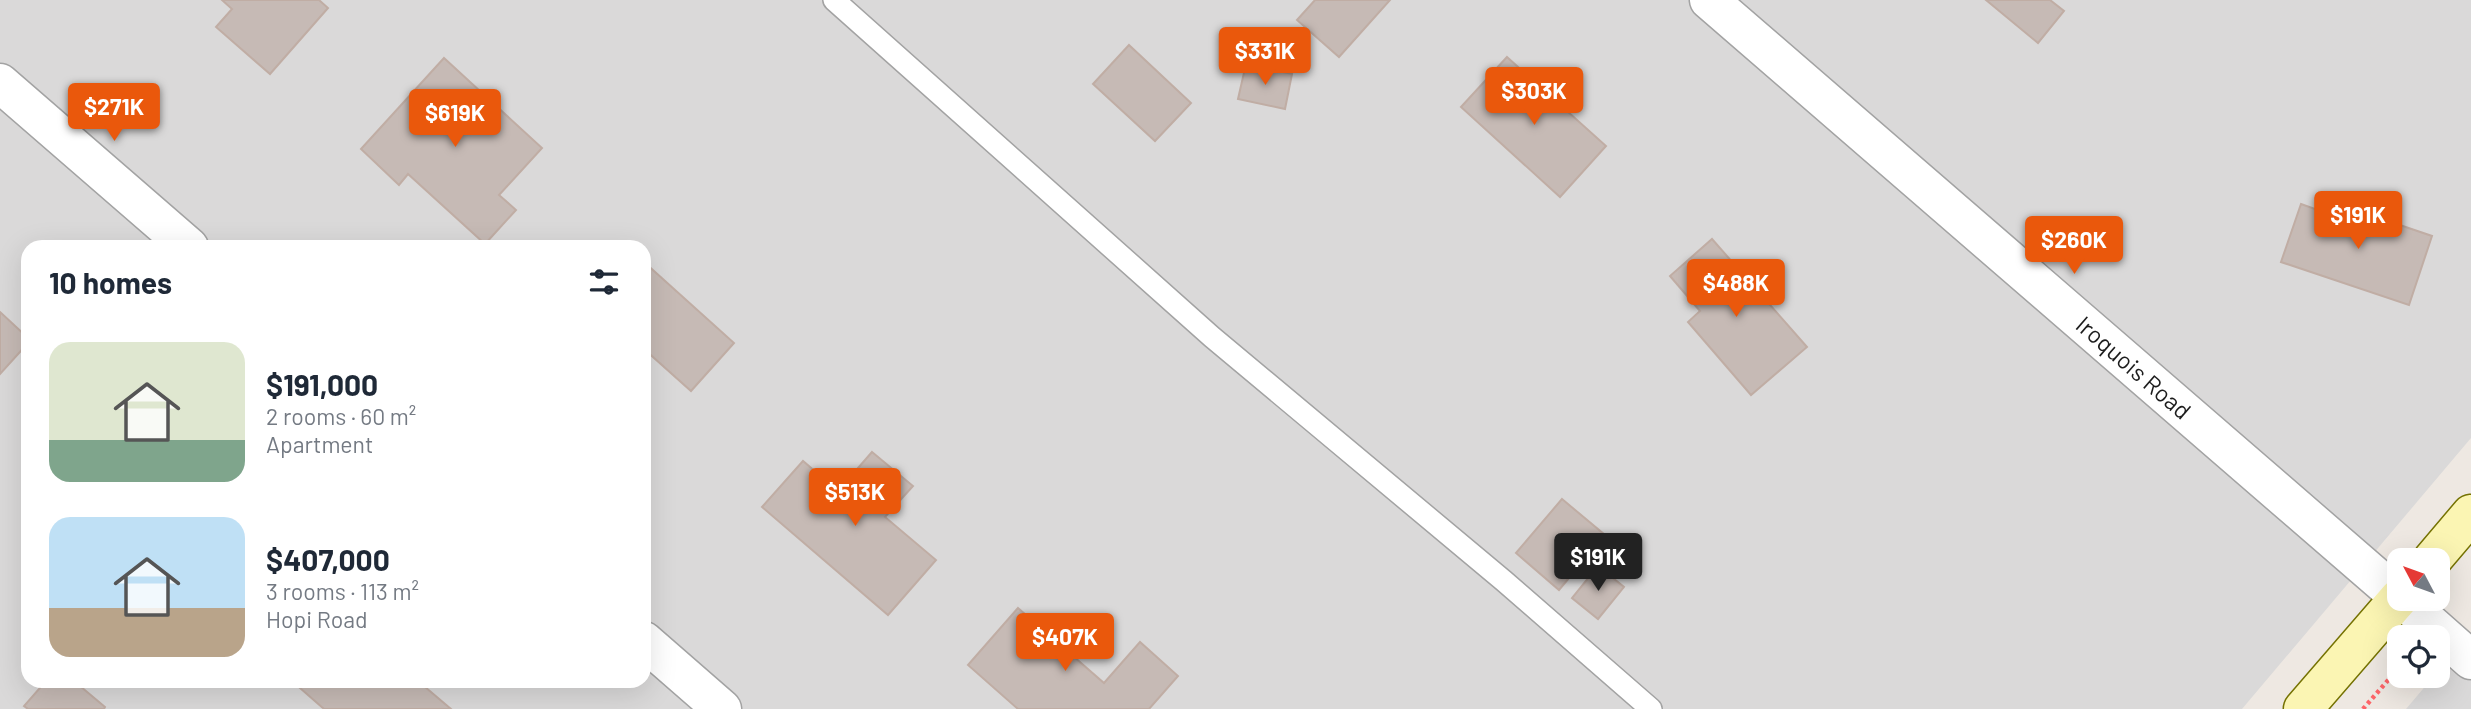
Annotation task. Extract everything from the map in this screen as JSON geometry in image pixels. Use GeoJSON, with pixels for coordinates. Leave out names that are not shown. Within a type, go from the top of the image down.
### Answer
{"type":"FeatureCollection","features":[{"type":"Feature","properties":{"kind":"main road"},"geometry":{"type":"LineString","coordinates":[[2442,548],[2471,514]]}},
{"type":"Feature","properties":{"kind":"main road"},"geometry":{"type":"LineString","coordinates":[[2303,709],[2389,611]]}},
{"type":"Feature","properties":{"kind":"street","name":"Iroquois Road"},"geometry":{"type":"LineString","coordinates":[[1709,0],[2387,587]]}},
{"type":"Feature","properties":{"kind":"street"},"geometry":{"type":"LineString","coordinates":[[0,83],[181,240]]}},
{"type":"Feature","properties":{"kind":"street","name":"Iroquois Road"},"geometry":{"type":"LineString","coordinates":[[2415,611],[2471,660]]}},
{"type":"Feature","properties":{"kind":"street"},"geometry":{"type":"LineString","coordinates":[[651,647],[722,709]]}},
{"type":"Feature","properties":{"kind":"lane"},"geometry":{"type":"LineString","coordinates":[[834,0],[1212,337],[1494,572],[1651,709]]}},
{"type":"Feature","properties":{"kind":"path"},"geometry":{"type":"LineString","coordinates":[[2363,709],[2387,681]]}},
{"type":"Feature","properties":{"kind":"shaded area"},"geometry":{"type":"Polygon","coordinates":[[[0,0],[2471,0],[2471,438],[2242,709],[0,709],[0,0]]]}},
{"type":"Feature","properties":{"kind":"shaded area"},"geometry":{"type":"Polygon","coordinates":[[[2471,633],[2471,709],[2406,709],[2424,688],[2450,688],[2450,658],[2471,633]]]}},
{"type":"Feature","properties":{"kind":"building"},"geometry":{"type":"Polygon","coordinates":[[[222,0],[319,0],[328,8],[270,74],[216,27],[232,9],[222,0]]]}},
{"type":"Feature","properties":{"kind":"building"},"geometry":{"type":"Polygon","coordinates":[[[1315,0],[1390,0],[1339,57],[1297,20],[1315,0]]]}},
{"type":"Feature","properties":{"kind":"building"},"geometry":{"type":"Polygon","coordinates":[[[1986,0],[2050,0],[2064,11],[2038,43],[1986,0]]]}},
{"type":"Feature","properties":{"kind":"building"},"geometry":{"type":"Polygon","coordinates":[[[1129,45],[1191,103],[1155,141],[1093,84],[1129,45]]]}},
{"type":"Feature","properties":{"kind":"building"},"geometry":{"type":"Polygon","coordinates":[[[1507,57],[1606,146],[1560,197],[1461,107],[1507,57]]]}},
{"type":"Feature","properties":{"kind":"building"},"geometry":{"type":"Polygon","coordinates":[[[444,58],[542,148],[499,195],[516,210],[489,240],[481,240],[408,174],[399,185],[361,149],[444,58]]]}},
{"type":"Feature","properties":{"kind":"building"},"geometry":{"type":"Polygon","coordinates":[[[1246,64],[1292,74],[1285,109],[1238,99],[1246,64]]]}},
{"type":"Feature","properties":{"kind":"building"},"geometry":{"type":"Polygon","coordinates":[[[2301,204],[2337,217],[2341,205],[2432,236],[2409,305],[2281,262],[2301,204]]]}},
{"type":"Feature","properties":{"kind":"building"},"geometry":{"type":"Polygon","coordinates":[[[1712,239],[1807,347],[1751,395],[1688,322],[1700,311],[1670,276],[1712,239]]]}},
{"type":"Feature","properties":{"kind":"building"},"geometry":{"type":"Polygon","coordinates":[[[651,268],[734,343],[691,391],[651,355],[651,268]]]}},
{"type":"Feature","properties":{"kind":"building"},"geometry":{"type":"Polygon","coordinates":[[[0,312],[21,332],[21,351],[0,374],[0,312]]]}},
{"type":"Feature","properties":{"kind":"building"},"geometry":{"type":"Polygon","coordinates":[[[872,452],[913,486],[885,517],[936,560],[888,615],[762,507],[803,461],[838,491],[872,452]]]}},
{"type":"Feature","properties":{"kind":"building"},"geometry":{"type":"Polygon","coordinates":[[[1562,499],[1605,535],[1559,590],[1516,553],[1562,499]]]}},
{"type":"Feature","properties":{"kind":"building"},"geometry":{"type":"Polygon","coordinates":[[[1598,566],[1624,587],[1598,619],[1572,598],[1598,566]]]}},
{"type":"Feature","properties":{"kind":"building"},"geometry":{"type":"Polygon","coordinates":[[[1018,608],[1104,683],[1140,642],[1178,676],[1149,709],[1018,709],[968,665],[1018,608]]]}},
{"type":"Feature","properties":{"kind":"building"},"geometry":{"type":"Polygon","coordinates":[[[40,688],[82,688],[105,707],[28,709],[24,706],[40,688]]]}},
{"type":"Feature","properties":{"kind":"building"},"geometry":{"type":"Polygon","coordinates":[[[300,688],[426,688],[451,709],[324,709],[300,688]]]}}]}
